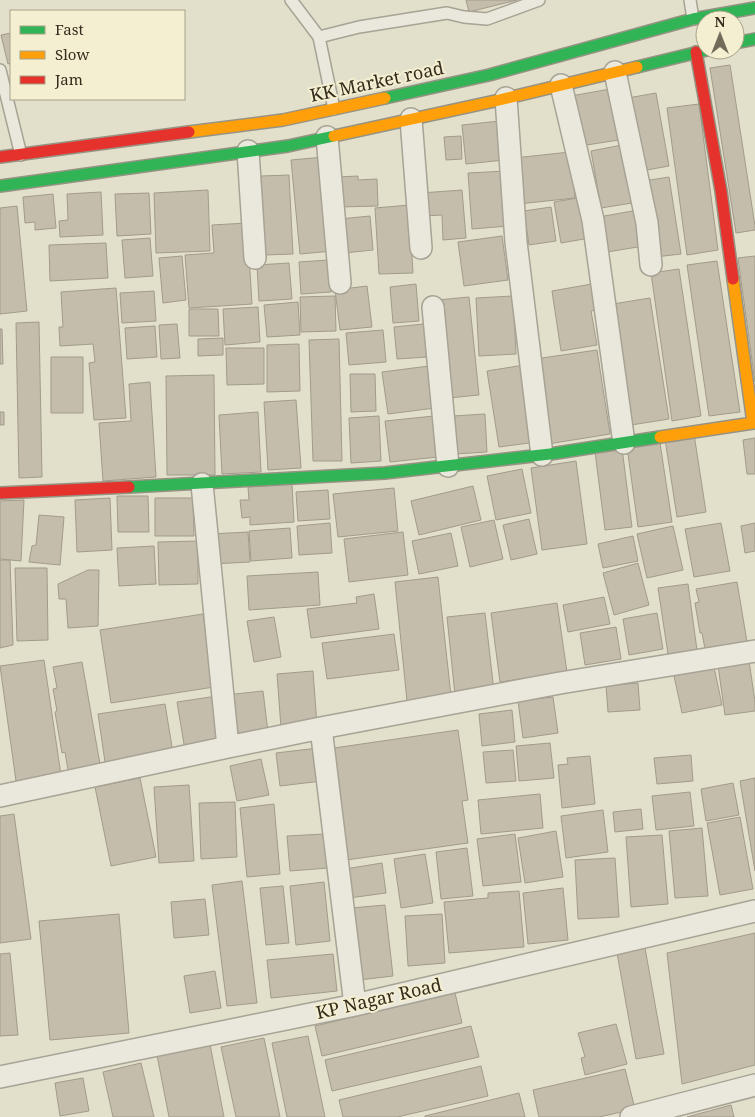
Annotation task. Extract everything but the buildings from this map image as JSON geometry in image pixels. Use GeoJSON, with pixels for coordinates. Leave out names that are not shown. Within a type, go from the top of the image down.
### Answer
{"type":"FeatureCollection","features":[{"type":"Feature","properties":{"kind":"street","name":"KK Market road"},"geometry":{"type":"LineString","coordinates":[[0,186],[24,168],[334,109],[489,75],[693,19],[755,8]]}},
{"type":"Feature","properties":{"kind":"street","name":"KK Market road"},"geometry":{"type":"LineString","coordinates":[[0,157],[24,168],[248,151],[288,146],[506,98],[695,53]]}},
{"type":"Feature","properties":{"kind":"street"},"geometry":{"type":"LineString","coordinates":[[0,493],[385,473],[542,455],[753,423],[703,60]]}},
{"type":"Feature","properties":{"kind":"street"},"geometry":{"type":"LineString","coordinates":[[614,72],[647,223],[651,266]]}},
{"type":"Feature","properties":{"kind":"street"},"geometry":{"type":"LineString","coordinates":[[561,85],[593,220],[624,442]]}},
{"type":"Feature","properties":{"kind":"street"},"geometry":{"type":"LineString","coordinates":[[506,98],[516,242],[542,455]]}},
{"type":"Feature","properties":{"kind":"street"},"geometry":{"type":"LineString","coordinates":[[411,119],[422,248]]}},
{"type":"Feature","properties":{"kind":"street"},"geometry":{"type":"LineString","coordinates":[[327,137],[340,283]]}},
{"type":"Feature","properties":{"kind":"street"},"geometry":{"type":"LineString","coordinates":[[248,151],[255,258]]}},
{"type":"Feature","properties":{"kind":"street"},"geometry":{"type":"LineString","coordinates":[[433,307],[448,466]]}},
{"type":"Feature","properties":{"kind":"street"},"geometry":{"type":"LineString","coordinates":[[202,484],[228,747]]}},
{"type":"Feature","properties":{"kind":"street"},"geometry":{"type":"LineString","coordinates":[[0,796],[321,728],[560,683],[755,651]]}},
{"type":"Feature","properties":{"kind":"street"},"geometry":{"type":"LineString","coordinates":[[321,728],[355,1005]]}},
{"type":"Feature","properties":{"kind":"street","name":"KP Nagar Road"},"geometry":{"type":"LineString","coordinates":[[0,1077],[355,1005],[755,911]]}},
{"type":"Feature","properties":{"kind":"street"},"geometry":{"type":"LineString","coordinates":[[632,1117],[755,1084]]}},
{"type":"Feature","properties":{"kind":"lane"},"geometry":{"type":"LineString","coordinates":[[291,0],[319,37],[334,109]]}},
{"type":"Feature","properties":{"kind":"lane"},"geometry":{"type":"LineString","coordinates":[[319,37],[359,27],[447,13],[487,19],[539,0]]}},
{"type":"Feature","properties":{"kind":"lane"},"geometry":{"type":"LineString","coordinates":[[690,0],[693,19]]}},
{"type":"Feature","properties":{"kind":"lane"},"geometry":{"type":"LineString","coordinates":[[0,70],[24,168]]}},
{"type":"Feature","properties":{"kind":"traffic: fast"},"geometry":{"type":"LineString","coordinates":[[385,98],[489,75],[693,19],[755,8]]}},
{"type":"Feature","properties":{"kind":"traffic: fast"},"geometry":{"type":"LineString","coordinates":[[745,41],[755,39]]}},
{"type":"Feature","properties":{"kind":"traffic: fast"},"geometry":{"type":"LineString","coordinates":[[637,67],[695,53]]}},
{"type":"Feature","properties":{"kind":"traffic: fast"},"geometry":{"type":"LineString","coordinates":[[0,186],[288,146],[334,136]]}},
{"type":"Feature","properties":{"kind":"traffic: fast"},"geometry":{"type":"LineString","coordinates":[[129,487],[385,473],[550,454],[660,437]]}},
{"type":"Feature","properties":{"kind":"traffic: slow"},"geometry":{"type":"LineString","coordinates":[[334,136],[495,101],[637,67]]}},
{"type":"Feature","properties":{"kind":"traffic: slow"},"geometry":{"type":"LineString","coordinates":[[189,132],[283,120],[385,98]]}},
{"type":"Feature","properties":{"kind":"traffic: slow"},"geometry":{"type":"LineString","coordinates":[[660,437],[753,423],[733,279]]}},
{"type":"Feature","properties":{"kind":"traffic: jam"},"geometry":{"type":"LineString","coordinates":[[697,60],[721,191],[733,279]]}},
{"type":"Feature","properties":{"kind":"traffic: jam"},"geometry":{"type":"LineString","coordinates":[[0,157],[189,132]]}},
{"type":"Feature","properties":{"kind":"traffic: jam"},"geometry":{"type":"LineString","coordinates":[[0,493],[129,487]]}}]}
